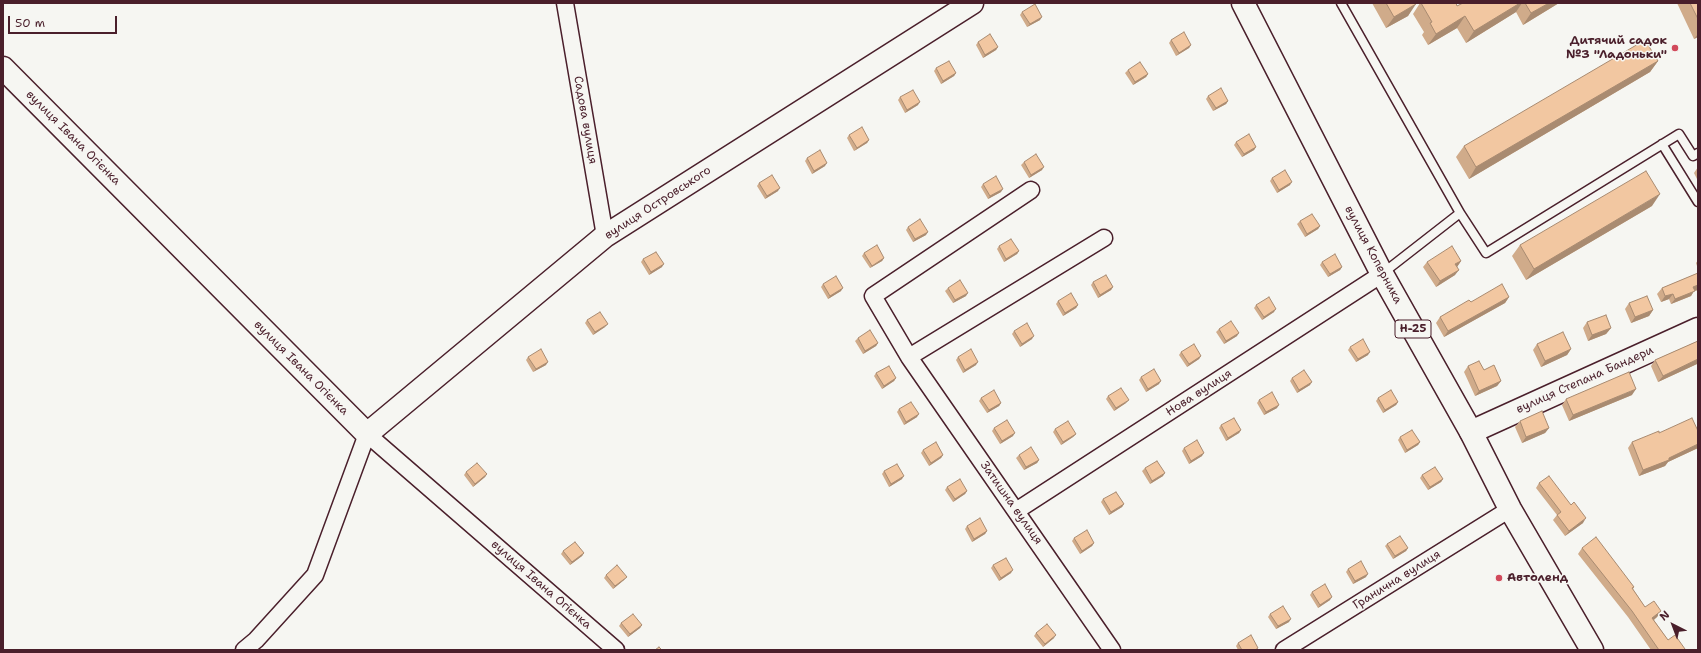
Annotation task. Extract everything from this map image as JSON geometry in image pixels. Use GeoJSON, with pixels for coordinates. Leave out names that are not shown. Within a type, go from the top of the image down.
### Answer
{"type":"FeatureCollection","features":[{"type":"Feature","properties":{"kind":"street","name":"Садова вулиця"},"geometry":{"type":"LineString","coordinates":[[565,3],[605,236]]}},
{"type":"Feature","properties":{"kind":"street","name":"вулиця Островського"},"geometry":{"type":"LineString","coordinates":[[367,434],[605,236],[972,3]]}},
{"type":"Feature","properties":{"kind":"street","name":"вулиця Коперника"},"geometry":{"type":"LineString","coordinates":[[1243,3],[1382,274],[1471,432],[1510,509],[1592,650]]}},
{"type":"Feature","properties":{"kind":"street","name":"вулиця Івана Огієнка"},"geometry":{"type":"LineString","coordinates":[[3,68],[367,434],[616,650]]}},
{"type":"Feature","properties":{"kind":"street","name":"Затишна вулиця"},"geometry":{"type":"LineString","coordinates":[[1031,190],[873,296],[909,357],[1112,650]]}},
{"type":"Feature","properties":{"kind":"street"},"geometry":{"type":"LineString","coordinates":[[909,357],[1104,238]]}},
{"type":"Feature","properties":{"kind":"street","name":"Нова вулиця"},"geometry":{"type":"LineString","coordinates":[[1016,511],[1382,274]]}},
{"type":"Feature","properties":{"kind":"street","name":"вулиця Степана Бандери"},"geometry":{"type":"LineString","coordinates":[[1471,432],[1698,329]]}},
{"type":"Feature","properties":{"kind":"street"},"geometry":{"type":"LineString","coordinates":[[244,650],[256,640],[315,575],[367,434]]}},
{"type":"Feature","properties":{"kind":"street","name":"Гранична вулиця"},"geometry":{"type":"LineString","coordinates":[[1284,650],[1510,509]]}},
{"type":"Feature","properties":{"kind":"lane"},"geometry":{"type":"LineString","coordinates":[[1341,3],[1460,213],[1486,253],[1679,134],[1693,156],[1698,153]]}},
{"type":"Feature","properties":{"kind":"lane"},"geometry":{"type":"LineString","coordinates":[[1662,144],[1698,202]]}},
{"type":"Feature","properties":{"kind":"lane"},"geometry":{"type":"LineString","coordinates":[[1382,274],[1460,213]]}},
{"type":"Feature","properties":{"kind":"building"},"geometry":{"type":"Polygon","coordinates":[[[1386,3],[1415,3],[1416,4],[1394,17],[1386,3]]]}},
{"type":"Feature","properties":{"kind":"building"},"geometry":{"type":"Polygon","coordinates":[[[1421,3],[1456,3],[1457,6],[1463,3],[1520,3],[1474,31],[1465,16],[1436,34],[1430,23],[1432,22],[1421,3]]]}},
{"type":"Feature","properties":{"kind":"building"},"geometry":{"type":"Polygon","coordinates":[[[1525,3],[1549,3],[1531,13],[1525,3]]]}},
{"type":"Feature","properties":{"kind":"building"},"geometry":{"type":"Polygon","coordinates":[[[1690,3],[1698,3],[1698,19],[1690,3]]]}},
{"type":"Feature","properties":{"kind":"building"},"geometry":{"type":"Polygon","coordinates":[[[1035,4],[1042,17],[1030,24],[1022,12],[1035,4]]]}},
{"type":"Feature","properties":{"kind":"building"},"geometry":{"type":"Polygon","coordinates":[[[1184,32],[1191,45],[1179,53],[1171,40],[1184,32]]]}},
{"type":"Feature","properties":{"kind":"building"},"geometry":{"type":"Polygon","coordinates":[[[990,34],[998,47],[985,55],[978,42],[990,34]]]}},
{"type":"Feature","properties":{"kind":"building"},"geometry":{"type":"Polygon","coordinates":[[[1645,40],[1658,61],[1476,167],[1464,146],[1645,40]]]}},
{"type":"Feature","properties":{"kind":"building"},"geometry":{"type":"Polygon","coordinates":[[[949,61],[956,73],[943,81],[936,68],[949,61]]]}},
{"type":"Feature","properties":{"kind":"building"},"geometry":{"type":"Polygon","coordinates":[[[1140,62],[1148,74],[1135,82],[1128,70],[1140,62]]]}},
{"type":"Feature","properties":{"kind":"building"},"geometry":{"type":"Polygon","coordinates":[[[1221,88],[1228,101],[1216,108],[1208,96],[1221,88]]]}},
{"type":"Feature","properties":{"kind":"building"},"geometry":{"type":"Polygon","coordinates":[[[913,90],[920,102],[907,110],[900,97],[913,90]]]}},
{"type":"Feature","properties":{"kind":"building"},"geometry":{"type":"Polygon","coordinates":[[[862,127],[869,140],[857,148],[849,135],[862,127]]]}},
{"type":"Feature","properties":{"kind":"building"},"geometry":{"type":"Polygon","coordinates":[[[1249,134],[1256,147],[1244,154],[1236,142],[1249,134]]]}},
{"type":"Feature","properties":{"kind":"building"},"geometry":{"type":"Polygon","coordinates":[[[820,150],[827,163],[814,171],[807,158],[820,150]]]}},
{"type":"Feature","properties":{"kind":"building"},"geometry":{"type":"Polygon","coordinates":[[[1036,154],[1044,167],[1031,175],[1024,162],[1036,154]]]}},
{"type":"Feature","properties":{"kind":"building"},"geometry":{"type":"Polygon","coordinates":[[[1285,170],[1292,182],[1279,190],[1272,178],[1285,170]]]}},
{"type":"Feature","properties":{"kind":"building"},"geometry":{"type":"Polygon","coordinates":[[[1646,171],[1660,194],[1534,269],[1520,245],[1646,171]]]}},
{"type":"Feature","properties":{"kind":"building"},"geometry":{"type":"Polygon","coordinates":[[[772,175],[780,188],[767,196],[759,183],[772,175]]]}},
{"type":"Feature","properties":{"kind":"building"},"geometry":{"type":"Polygon","coordinates":[[[996,176],[1003,189],[990,196],[983,184],[996,176]]]}},
{"type":"Feature","properties":{"kind":"building"},"geometry":{"type":"Polygon","coordinates":[[[1312,214],[1320,226],[1307,234],[1300,221],[1312,214]]]}},
{"type":"Feature","properties":{"kind":"building"},"geometry":{"type":"Polygon","coordinates":[[[920,219],[928,232],[915,239],[908,227],[920,219]]]}},
{"type":"Feature","properties":{"kind":"building"},"geometry":{"type":"Polygon","coordinates":[[[1011,239],[1019,251],[1006,259],[999,246],[1011,239]]]}},
{"type":"Feature","properties":{"kind":"building"},"geometry":{"type":"Polygon","coordinates":[[[877,245],[884,258],[872,266],[864,253],[877,245]]]}},
{"type":"Feature","properties":{"kind":"building"},"geometry":{"type":"Polygon","coordinates":[[[1452,246],[1461,261],[1455,264],[1459,270],[1440,281],[1427,262],[1452,246]]]}},
{"type":"Feature","properties":{"kind":"building"},"geometry":{"type":"Polygon","coordinates":[[[656,252],[664,264],[651,272],[643,259],[656,252]]]}},
{"type":"Feature","properties":{"kind":"building"},"geometry":{"type":"Polygon","coordinates":[[[1335,254],[1342,267],[1330,274],[1322,262],[1335,254]]]}},
{"type":"Feature","properties":{"kind":"building"},"geometry":{"type":"Polygon","coordinates":[[[1698,273],[1698,285],[1693,287],[1695,291],[1675,299],[1673,294],[1665,296],[1662,288],[1698,273]]]}},
{"type":"Feature","properties":{"kind":"building"},"geometry":{"type":"Polygon","coordinates":[[[1106,275],[1113,287],[1100,295],[1093,282],[1106,275]]]}},
{"type":"Feature","properties":{"kind":"building"},"geometry":{"type":"Polygon","coordinates":[[[836,276],[843,288],[830,296],[823,284],[836,276]]]}},
{"type":"Feature","properties":{"kind":"building"},"geometry":{"type":"Polygon","coordinates":[[[960,280],[968,293],[955,300],[948,288],[960,280]]]}},
{"type":"Feature","properties":{"kind":"building"},"geometry":{"type":"Polygon","coordinates":[[[1502,284],[1509,297],[1448,331],[1440,317],[1469,300],[1471,302],[1502,284]]]}},
{"type":"Feature","properties":{"kind":"building"},"geometry":{"type":"Polygon","coordinates":[[[1071,293],[1078,305],[1065,313],[1058,301],[1071,293]]]}},
{"type":"Feature","properties":{"kind":"building"},"geometry":{"type":"Polygon","coordinates":[[[1647,296],[1653,310],[1635,317],[1629,303],[1647,296]]]}},
{"type":"Feature","properties":{"kind":"building"},"geometry":{"type":"Polygon","coordinates":[[[1269,297],[1276,309],[1264,317],[1256,305],[1269,297]]]}},
{"type":"Feature","properties":{"kind":"building"},"geometry":{"type":"Polygon","coordinates":[[[600,312],[608,324],[595,332],[587,320],[600,312]]]}},
{"type":"Feature","properties":{"kind":"building"},"geometry":{"type":"Polygon","coordinates":[[[1606,315],[1611,328],[1592,335],[1587,322],[1606,315]]]}},
{"type":"Feature","properties":{"kind":"building"},"geometry":{"type":"Polygon","coordinates":[[[1231,321],[1239,333],[1226,341],[1219,329],[1231,321]]]}},
{"type":"Feature","properties":{"kind":"building"},"geometry":{"type":"Polygon","coordinates":[[[1027,323],[1034,336],[1022,344],[1014,331],[1027,323]]]}},
{"type":"Feature","properties":{"kind":"building"},"geometry":{"type":"Polygon","coordinates":[[[870,330],[878,343],[865,351],[858,338],[870,330]]]}},
{"type":"Feature","properties":{"kind":"building"},"geometry":{"type":"Polygon","coordinates":[[[1563,332],[1571,349],[1545,361],[1537,344],[1563,332]]]}},
{"type":"Feature","properties":{"kind":"building"},"geometry":{"type":"Polygon","coordinates":[[[1363,339],[1370,352],[1358,359],[1350,347],[1363,339]]]}},
{"type":"Feature","properties":{"kind":"building"},"geometry":{"type":"Polygon","coordinates":[[[1698,341],[1698,359],[1663,376],[1655,360],[1698,341]]]}},
{"type":"Feature","properties":{"kind":"building"},"geometry":{"type":"Polygon","coordinates":[[[1194,344],[1201,356],[1189,364],[1181,352],[1194,344]]]}},
{"type":"Feature","properties":{"kind":"building"},"geometry":{"type":"Polygon","coordinates":[[[541,349],[548,362],[536,369],[528,357],[541,349]]]}},
{"type":"Feature","properties":{"kind":"building"},"geometry":{"type":"Polygon","coordinates":[[[971,349],[978,362],[965,370],[958,357],[971,349]]]}},
{"type":"Feature","properties":{"kind":"building"},"geometry":{"type":"Polygon","coordinates":[[[1479,361],[1484,370],[1494,365],[1501,381],[1479,391],[1468,366],[1479,361]]]}},
{"type":"Feature","properties":{"kind":"building"},"geometry":{"type":"Polygon","coordinates":[[[889,366],[896,378],[884,386],[876,373],[889,366]]]}},
{"type":"Feature","properties":{"kind":"building"},"geometry":{"type":"Polygon","coordinates":[[[1154,369],[1161,381],[1148,389],[1141,377],[1154,369]]]}},
{"type":"Feature","properties":{"kind":"building"},"geometry":{"type":"Polygon","coordinates":[[[1304,370],[1312,382],[1299,390],[1292,378],[1304,370]]]}},
{"type":"Feature","properties":{"kind":"building"},"geometry":{"type":"Polygon","coordinates":[[[1629,372],[1636,389],[1573,415],[1566,399],[1629,372]]]}},
{"type":"Feature","properties":{"kind":"building"},"geometry":{"type":"Polygon","coordinates":[[[1121,388],[1129,400],[1116,408],[1108,396],[1121,388]]]}},
{"type":"Feature","properties":{"kind":"building"},"geometry":{"type":"Polygon","coordinates":[[[994,390],[1001,403],[989,410],[981,398],[994,390]]]}},
{"type":"Feature","properties":{"kind":"building"},"geometry":{"type":"Polygon","coordinates":[[[1391,390],[1398,402],[1385,410],[1378,398],[1391,390]]]}},
{"type":"Feature","properties":{"kind":"building"},"geometry":{"type":"Polygon","coordinates":[[[1272,392],[1279,405],[1266,412],[1259,400],[1272,392]]]}},
{"type":"Feature","properties":{"kind":"building"},"geometry":{"type":"Polygon","coordinates":[[[911,402],[919,414],[906,422],[899,409],[911,402]]]}},
{"type":"Feature","properties":{"kind":"building"},"geometry":{"type":"Polygon","coordinates":[[[1542,411],[1549,428],[1526,437],[1520,421],[1542,411]]]}},
{"type":"Feature","properties":{"kind":"building"},"geometry":{"type":"Polygon","coordinates":[[[1234,418],[1241,430],[1228,438],[1221,425],[1234,418]]]}},
{"type":"Feature","properties":{"kind":"building"},"geometry":{"type":"Polygon","coordinates":[[[1692,418],[1698,431],[1698,444],[1669,458],[1669,460],[1643,470],[1632,442],[1659,431],[1659,433],[1692,418]]]}},
{"type":"Feature","properties":{"kind":"building"},"geometry":{"type":"Polygon","coordinates":[[[1007,420],[1015,433],[1002,441],[994,428],[1007,420]]]}},
{"type":"Feature","properties":{"kind":"building"},"geometry":{"type":"Polygon","coordinates":[[[1068,421],[1076,434],[1063,442],[1055,429],[1068,421]]]}},
{"type":"Feature","properties":{"kind":"building"},"geometry":{"type":"Polygon","coordinates":[[[1412,430],[1420,442],[1407,450],[1400,437],[1412,430]]]}},
{"type":"Feature","properties":{"kind":"building"},"geometry":{"type":"Polygon","coordinates":[[[1197,440],[1204,453],[1191,461],[1184,448],[1197,440]]]}},
{"type":"Feature","properties":{"kind":"building"},"geometry":{"type":"Polygon","coordinates":[[[936,442],[943,455],[931,463],[923,450],[936,442]]]}},
{"type":"Feature","properties":{"kind":"building"},"geometry":{"type":"Polygon","coordinates":[[[1031,447],[1039,460],[1026,467],[1019,455],[1031,447]]]}},
{"type":"Feature","properties":{"kind":"building"},"geometry":{"type":"Polygon","coordinates":[[[1157,461],[1165,473],[1152,481],[1145,468],[1157,461]]]}},
{"type":"Feature","properties":{"kind":"building"},"geometry":{"type":"Polygon","coordinates":[[[477,463],[487,474],[475,484],[466,472],[477,463]]]}},
{"type":"Feature","properties":{"kind":"building"},"geometry":{"type":"Polygon","coordinates":[[[897,464],[904,476],[891,484],[884,471],[897,464]]]}},
{"type":"Feature","properties":{"kind":"building"},"geometry":{"type":"Polygon","coordinates":[[[1435,467],[1443,479],[1430,487],[1422,475],[1435,467]]]}},
{"type":"Feature","properties":{"kind":"building"},"geometry":{"type":"Polygon","coordinates":[[[1549,476],[1571,505],[1574,502],[1586,518],[1569,531],[1557,515],[1561,512],[1539,483],[1549,476]]]}},
{"type":"Feature","properties":{"kind":"building"},"geometry":{"type":"Polygon","coordinates":[[[960,479],[967,491],[955,499],[947,487],[960,479]]]}},
{"type":"Feature","properties":{"kind":"building"},"geometry":{"type":"Polygon","coordinates":[[[1116,492],[1124,504],[1111,512],[1103,499],[1116,492]]]}},
{"type":"Feature","properties":{"kind":"building"},"geometry":{"type":"Polygon","coordinates":[[[980,518],[987,531],[974,539],[967,526],[980,518]]]}},
{"type":"Feature","properties":{"kind":"building"},"geometry":{"type":"Polygon","coordinates":[[[1087,530],[1094,543],[1082,551],[1074,538],[1087,530]]]}},
{"type":"Feature","properties":{"kind":"building"},"geometry":{"type":"Polygon","coordinates":[[[1400,536],[1408,548],[1395,556],[1387,544],[1400,536]]]}},
{"type":"Feature","properties":{"kind":"building"},"geometry":{"type":"Polygon","coordinates":[[[1596,537],[1634,587],[1632,588],[1645,607],[1654,601],[1661,611],[1652,618],[1668,640],[1675,635],[1685,649],[1684,650],[1659,650],[1632,611],[1582,548],[1596,537]]]}},
{"type":"Feature","properties":{"kind":"building"},"geometry":{"type":"Polygon","coordinates":[[[575,542],[584,553],[572,562],[563,551],[575,542]]]}},
{"type":"Feature","properties":{"kind":"building"},"geometry":{"type":"Polygon","coordinates":[[[1006,558],[1013,570],[1001,578],[993,565],[1006,558]]]}},
{"type":"Feature","properties":{"kind":"building"},"geometry":{"type":"Polygon","coordinates":[[[1361,561],[1368,574],[1355,581],[1348,569],[1361,561]]]}},
{"type":"Feature","properties":{"kind":"building"},"geometry":{"type":"Polygon","coordinates":[[[617,565],[627,577],[615,586],[606,575],[617,565]]]}},
{"type":"Feature","properties":{"kind":"building"},"geometry":{"type":"Polygon","coordinates":[[[1325,584],[1332,597],[1320,605],[1312,592],[1325,584]]]}},
{"type":"Feature","properties":{"kind":"building"},"geometry":{"type":"Polygon","coordinates":[[[1283,606],[1291,619],[1278,626],[1270,614],[1283,606]]]}},
{"type":"Feature","properties":{"kind":"building"},"geometry":{"type":"Polygon","coordinates":[[[633,614],[642,625],[630,634],[621,623],[633,614]]]}},
{"type":"Feature","properties":{"kind":"building"},"geometry":{"type":"Polygon","coordinates":[[[1047,624],[1056,635],[1045,644],[1036,633],[1047,624]]]}},
{"type":"Feature","properties":{"kind":"building"},"geometry":{"type":"Polygon","coordinates":[[[1251,635],[1258,648],[1255,650],[1242,650],[1238,643],[1251,635]]]}},
{"type":"Feature","properties":{"kind":"building"},"geometry":{"type":"Polygon","coordinates":[[[659,647],[662,650],[655,650],[659,647]]]}},
{"type":"Feature","properties":{"kind":"place","name":"Дитячий садок №3 \"Ладоньки\""},"geometry":{"type":"Point","coordinates":[1675,48]}},
{"type":"Feature","properties":{"kind":"place","name":"Автоленд"},"geometry":{"type":"Point","coordinates":[1499,578]}}]}
